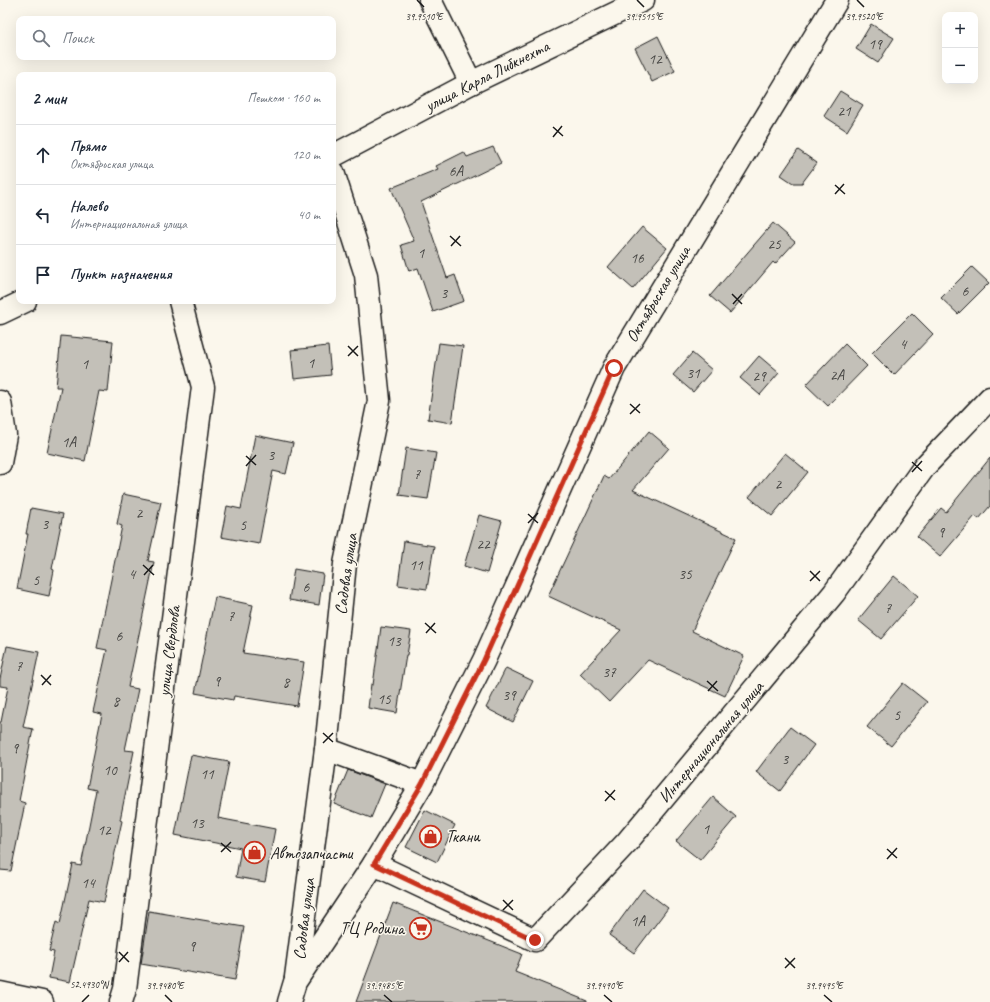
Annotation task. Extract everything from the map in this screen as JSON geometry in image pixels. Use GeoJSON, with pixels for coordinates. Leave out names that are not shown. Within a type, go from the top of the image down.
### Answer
{"type":"FeatureCollection","features":[{"type":"Feature","properties":{"kind":"street"},"geometry":{"type":"LineString","coordinates":[[430,0],[471,82]]}},
{"type":"Feature","properties":{"kind":"street","name":"улица Карла Либкнехта"},"geometry":{"type":"LineString","coordinates":[[336,154],[471,82],[642,0]]}},
{"type":"Feature","properties":{"kind":"street","name":"Октябрьская улица"},"geometry":{"type":"LineString","coordinates":[[292,992],[374,864],[422,784],[484,660],[614,368],[837,0]]}},
{"type":"Feature","properties":{"kind":"street","name":"Садовая улица"},"geometry":{"type":"LineString","coordinates":[[292,992],[326,749],[345,564],[379,401],[366,275],[336,181]]}},
{"type":"Feature","properties":{"kind":"street"},"geometry":{"type":"LineString","coordinates":[[0,313],[19,304]]}},
{"type":"Feature","properties":{"kind":"street","name":"улица Свердлова"},"geometry":{"type":"LineString","coordinates":[[121,1002],[125,989],[203,387],[181,304]]}},
{"type":"Feature","properties":{"kind":"street","name":"Интернациональная улица"},"geometry":{"type":"LineString","coordinates":[[374,864],[535,940],[627,842],[834,593],[925,466],[990,398]]}},
{"type":"Feature","properties":{"kind":"street"},"geometry":{"type":"LineString","coordinates":[[0,402],[4,435],[0,463]]}},
{"type":"Feature","properties":{"kind":"street"},"geometry":{"type":"LineString","coordinates":[[326,749],[422,784]]}},
{"type":"Feature","properties":{"kind":"street"},"geometry":{"type":"LineString","coordinates":[[0,993],[42,1002]]}},
{"type":"Feature","properties":{"kind":"building"},"geometry":{"type":"Polygon","coordinates":[[[871,24],[894,38],[878,63],[856,49],[871,24]]]}},
{"type":"Feature","properties":{"kind":"building"},"geometry":{"type":"Polygon","coordinates":[[[658,36],[675,71],[652,82],[635,48],[658,36]]]}},
{"type":"Feature","properties":{"kind":"building"},"geometry":{"type":"Polygon","coordinates":[[[840,91],[863,105],[847,131],[824,116],[840,91]]]}},
{"type":"Feature","properties":{"kind":"building"},"geometry":{"type":"Polygon","coordinates":[[[493,147],[501,163],[421,202],[447,278],[455,275],[464,301],[433,312],[418,268],[409,271],[401,245],[414,241],[391,188],[438,169],[436,166],[464,152],[467,157],[493,147]]]}},
{"type":"Feature","properties":{"kind":"building"},"geometry":{"type":"Polygon","coordinates":[[[798,150],[817,163],[802,183],[793,183],[781,175],[798,150]]]}},
{"type":"Feature","properties":{"kind":"building"},"geometry":{"type":"Polygon","coordinates":[[[773,223],[795,242],[775,264],[773,262],[730,313],[710,296],[773,223]]]}},
{"type":"Feature","properties":{"kind":"building"},"geometry":{"type":"Polygon","coordinates":[[[642,227],[667,248],[633,289],[608,267],[642,227]]]}},
{"type":"Feature","properties":{"kind":"building"},"geometry":{"type":"Polygon","coordinates":[[[972,267],[989,283],[958,314],[941,298],[972,267]]]}},
{"type":"Feature","properties":{"kind":"building"},"geometry":{"type":"Polygon","coordinates":[[[912,313],[933,334],[894,375],[872,353],[912,313]]]}},
{"type":"Feature","properties":{"kind":"building"},"geometry":{"type":"Polygon","coordinates":[[[61,336],[113,341],[108,392],[99,391],[85,461],[47,453],[61,387],[56,387],[61,336]]]}},
{"type":"Feature","properties":{"kind":"building"},"geometry":{"type":"Polygon","coordinates":[[[439,343],[463,346],[452,423],[428,419],[439,343]]]}},
{"type":"Feature","properties":{"kind":"building"},"geometry":{"type":"Polygon","coordinates":[[[845,344],[867,366],[828,406],[806,385],[845,344]]]}},
{"type":"Feature","properties":{"kind":"building"},"geometry":{"type":"Polygon","coordinates":[[[328,346],[331,375],[294,379],[291,350],[328,346]]]}},
{"type":"Feature","properties":{"kind":"building"},"geometry":{"type":"Polygon","coordinates":[[[692,353],[712,370],[693,392],[673,375],[692,353]]]}},
{"type":"Feature","properties":{"kind":"building"},"geometry":{"type":"Polygon","coordinates":[[[759,356],[779,373],[760,395],[740,378],[759,356]]]}},
{"type":"Feature","properties":{"kind":"building"},"geometry":{"type":"Polygon","coordinates":[[[649,431],[669,448],[633,490],[736,538],[692,631],[744,656],[725,696],[648,660],[609,702],[580,674],[621,630],[548,596],[604,476],[609,479],[649,431]]]}},
{"type":"Feature","properties":{"kind":"building"},"geometry":{"type":"Polygon","coordinates":[[[255,435],[293,443],[286,474],[273,471],[259,544],[221,537],[227,506],[241,509],[255,435]]]}},
{"type":"Feature","properties":{"kind":"building"},"geometry":{"type":"Polygon","coordinates":[[[406,448],[436,453],[428,499],[399,495],[406,448]]]}},
{"type":"Feature","properties":{"kind":"building"},"geometry":{"type":"Polygon","coordinates":[[[785,453],[808,472],[772,516],[749,497],[785,453]]]}},
{"type":"Feature","properties":{"kind":"building"},"geometry":{"type":"Polygon","coordinates":[[[990,458],[990,506],[979,519],[975,516],[940,557],[917,537],[941,508],[946,512],[990,458]]]}},
{"type":"Feature","properties":{"kind":"building"},"geometry":{"type":"Polygon","coordinates":[[[123,494],[161,502],[148,561],[154,562],[128,687],[138,689],[125,750],[134,751],[120,820],[122,821],[104,902],[89,899],[70,982],[49,978],[54,952],[49,951],[56,922],[60,924],[73,864],[81,866],[96,790],[87,788],[102,714],[93,712],[107,650],[97,648],[122,526],[117,524],[123,494]]]}},
{"type":"Feature","properties":{"kind":"building"},"geometry":{"type":"Polygon","coordinates":[[[31,508],[63,514],[52,569],[54,570],[49,596],[17,589],[28,534],[26,534],[31,508]]]}},
{"type":"Feature","properties":{"kind":"building"},"geometry":{"type":"Polygon","coordinates":[[[479,515],[502,521],[487,573],[464,566],[479,515]]]}},
{"type":"Feature","properties":{"kind":"building"},"geometry":{"type":"Polygon","coordinates":[[[404,541],[434,546],[427,589],[398,585],[404,541]]]}},
{"type":"Feature","properties":{"kind":"building"},"geometry":{"type":"Polygon","coordinates":[[[294,569],[323,574],[319,605],[289,600],[294,569]]]}},
{"type":"Feature","properties":{"kind":"building"},"geometry":{"type":"Polygon","coordinates":[[[894,576],[918,596],[881,639],[858,620],[894,576]]]}},
{"type":"Feature","properties":{"kind":"building"},"geometry":{"type":"Polygon","coordinates":[[[215,597],[253,605],[243,653],[304,662],[297,706],[234,696],[233,700],[195,693],[215,597]]]}},
{"type":"Feature","properties":{"kind":"building"},"geometry":{"type":"Polygon","coordinates":[[[381,627],[411,631],[397,713],[368,708],[371,684],[373,685],[381,627]]]}},
{"type":"Feature","properties":{"kind":"building"},"geometry":{"type":"Polygon","coordinates":[[[7,646],[39,652],[23,727],[33,729],[19,801],[25,803],[11,871],[0,870],[0,722],[8,687],[0,686],[0,679],[7,646]]]}},
{"type":"Feature","properties":{"kind":"building"},"geometry":{"type":"Polygon","coordinates":[[[506,668],[533,681],[513,722],[486,708],[506,668]]]}},
{"type":"Feature","properties":{"kind":"building"},"geometry":{"type":"Polygon","coordinates":[[[903,683],[927,702],[891,746],[867,727],[903,683]]]}},
{"type":"Feature","properties":{"kind":"building"},"geometry":{"type":"Polygon","coordinates":[[[790,727],[814,745],[780,791],[756,772],[790,727]]]}},
{"type":"Feature","properties":{"kind":"building"},"geometry":{"type":"Polygon","coordinates":[[[191,755],[229,762],[218,818],[275,829],[265,882],[236,877],[241,848],[175,835],[191,755]]]}},
{"type":"Feature","properties":{"kind":"building","name":"Автозапчасти"},"geometry":{"type":"Polygon","coordinates":[[[348,770],[385,784],[371,818],[334,804],[348,770]]]}},
{"type":"Feature","properties":{"kind":"building"},"geometry":{"type":"Polygon","coordinates":[[[713,797],[736,817],[700,860],[676,841],[713,797]]]}},
{"type":"Feature","properties":{"kind":"building","name":"Ткани"},"geometry":{"type":"Polygon","coordinates":[[[425,810],[455,825],[437,862],[406,847],[425,810]]]}},
{"type":"Feature","properties":{"kind":"building"},"geometry":{"type":"Polygon","coordinates":[[[643,889],[668,908],[634,953],[609,935],[643,889]]]}},
{"type":"Feature","properties":{"kind":"building","name":"ТЦ Родина"},"geometry":{"type":"Polygon","coordinates":[[[393,903],[522,954],[515,972],[587,1002],[356,1002],[393,903]]]}},
{"type":"Feature","properties":{"kind":"building"},"geometry":{"type":"Polygon","coordinates":[[[149,911],[244,927],[235,980],[141,964],[149,911]]]}},
{"type":"Feature","properties":{"kind":"place","name":"Ткани"},"geometry":{"type":"Point","coordinates":[431,836]}},
{"type":"Feature","properties":{"kind":"place","name":"Автозапчасти"},"geometry":{"type":"Point","coordinates":[255,853]}},
{"type":"Feature","properties":{"kind":"place","name":"ТЦ Родина"},"geometry":{"type":"Point","coordinates":[420,928]}},
{"type":"Feature","properties":{"kind":"route"},"geometry":{"type":"LineString","coordinates":[[535,940],[374,864],[422,784],[484,660],[614,368]]}}]}
